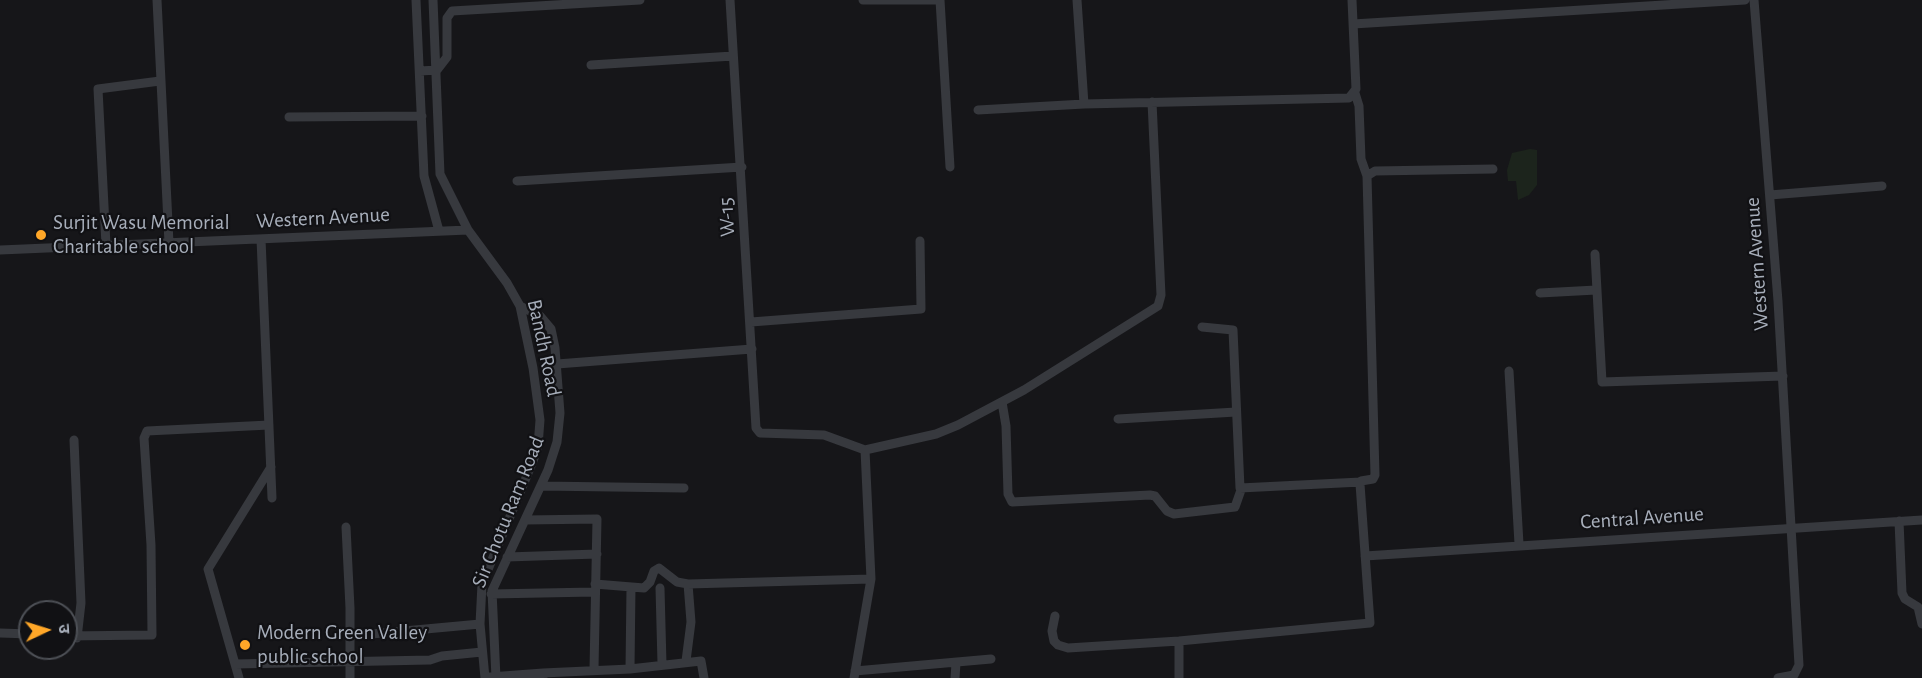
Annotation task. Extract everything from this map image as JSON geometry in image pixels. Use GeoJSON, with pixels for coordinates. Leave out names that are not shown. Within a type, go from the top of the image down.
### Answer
{"type":"FeatureCollection","features":[{"type":"Feature","properties":{"kind":"street"},"geometry":{"type":"LineString","coordinates":[[157,0],[169,243]]}},
{"type":"Feature","properties":{"kind":"street"},"geometry":{"type":"LineString","coordinates":[[416,0],[424,176],[439,231]]}},
{"type":"Feature","properties":{"kind":"street","name":"Bandh Road"},"geometry":{"type":"LineString","coordinates":[[433,0],[437,163],[449,196],[468,230],[507,283],[520,306],[533,368],[540,432],[533,462],[485,573],[481,593],[480,624],[485,677]]}},
{"type":"Feature","properties":{"kind":"street"},"geometry":{"type":"LineString","coordinates":[[420,71],[436,70],[447,57],[447,18],[452,10],[640,0]]}},
{"type":"Feature","properties":{"kind":"street","name":"W-15"},"geometry":{"type":"LineString","coordinates":[[730,0],[758,432],[817,433],[866,450]]}},
{"type":"Feature","properties":{"kind":"street"},"geometry":{"type":"LineString","coordinates":[[863,0],[940,0],[950,167]]}},
{"type":"Feature","properties":{"kind":"street"},"geometry":{"type":"LineString","coordinates":[[1077,0],[1084,104]]}},
{"type":"Feature","properties":{"kind":"street"},"geometry":{"type":"LineString","coordinates":[[1241,490],[1361,482],[1373,479],[1375,476],[1366,176],[1361,159],[1359,106],[1355,93],[1352,0]]}},
{"type":"Feature","properties":{"kind":"street"},"geometry":{"type":"LineString","coordinates":[[1575,0],[1575,11]]}},
{"type":"Feature","properties":{"kind":"street"},"geometry":{"type":"LineString","coordinates":[[1353,24],[1745,0]]}},
{"type":"Feature","properties":{"kind":"street","name":"Western Avenue"},"geometry":{"type":"LineString","coordinates":[[1754,0],[1783,376],[1799,665],[1794,675],[1778,678]]}},
{"type":"Feature","properties":{"kind":"street"},"geometry":{"type":"LineString","coordinates":[[591,65],[733,56]]}},
{"type":"Feature","properties":{"kind":"street"},"geometry":{"type":"LineString","coordinates":[[106,245],[98,89],[160,81]]}},
{"type":"Feature","properties":{"kind":"street"},"geometry":{"type":"LineString","coordinates":[[978,110],[1084,104],[1349,98],[1355,93]]}},
{"type":"Feature","properties":{"kind":"street"},"geometry":{"type":"LineString","coordinates":[[991,659],[854,674],[871,579],[866,450],[948,430],[1002,402],[1158,306],[1161,295],[1152,102]]}},
{"type":"Feature","properties":{"kind":"street"},"geometry":{"type":"LineString","coordinates":[[289,117],[422,116]]}},
{"type":"Feature","properties":{"kind":"street"},"geometry":{"type":"LineString","coordinates":[[517,181],[742,167]]}},
{"type":"Feature","properties":{"kind":"street"},"geometry":{"type":"LineString","coordinates":[[1366,176],[1375,171],[1493,169]]}},
{"type":"Feature","properties":{"kind":"street"},"geometry":{"type":"LineString","coordinates":[[1770,195],[1882,186]]}},
{"type":"Feature","properties":{"kind":"street","name":"Western Avenue"},"geometry":{"type":"LineString","coordinates":[[0,250],[468,230]]}},
{"type":"Feature","properties":{"kind":"street"},"geometry":{"type":"LineString","coordinates":[[261,239],[272,498]]}},
{"type":"Feature","properties":{"kind":"street"},"geometry":{"type":"LineString","coordinates":[[751,322],[921,309],[920,241]]}},
{"type":"Feature","properties":{"kind":"street"},"geometry":{"type":"LineString","coordinates":[[1595,254],[1602,382],[1783,376]]}},
{"type":"Feature","properties":{"kind":"street"},"geometry":{"type":"LineString","coordinates":[[1540,293],[1596,290]]}},
{"type":"Feature","properties":{"kind":"street","name":"Sir Chotu Ram Road"},"geometry":{"type":"LineString","coordinates":[[496,677],[491,594],[541,486],[554,451],[560,424],[557,364],[553,337],[546,322],[530,309],[520,306]]}},
{"type":"Feature","properties":{"kind":"street"},"geometry":{"type":"LineString","coordinates":[[1002,402],[1006,426],[1008,494],[1012,502],[1149,495],[1155,496],[1167,511],[1174,514],[1235,507],[1239,504],[1241,490],[1233,330],[1202,327]]}},
{"type":"Feature","properties":{"kind":"street"},"geometry":{"type":"LineString","coordinates":[[557,364],[752,349]]}},
{"type":"Feature","properties":{"kind":"street"},"geometry":{"type":"LineString","coordinates":[[1509,371],[1519,544]]}},
{"type":"Feature","properties":{"kind":"street"},"geometry":{"type":"LineString","coordinates":[[1118,419],[1236,412]]}},
{"type":"Feature","properties":{"kind":"street"},"geometry":{"type":"LineString","coordinates":[[78,638],[152,634],[151,551],[144,438],[147,431],[270,425]]}},
{"type":"Feature","properties":{"kind":"street"},"geometry":{"type":"LineString","coordinates":[[74,440],[81,603],[78,629]]}},
{"type":"Feature","properties":{"kind":"street"},"geometry":{"type":"LineString","coordinates":[[239,678],[207,569],[271,467]]}},
{"type":"Feature","properties":{"kind":"street"},"geometry":{"type":"LineString","coordinates":[[1055,616],[1053,636],[1058,645],[1062,647],[1179,641],[1368,624],[1370,620],[1361,482]]}},
{"type":"Feature","properties":{"kind":"street"},"geometry":{"type":"LineString","coordinates":[[541,486],[684,488]]}},
{"type":"Feature","properties":{"kind":"street"},"geometry":{"type":"LineString","coordinates":[[525,520],[597,519],[594,669]]}},
{"type":"Feature","properties":{"kind":"street","name":"Central Avenue"},"geometry":{"type":"LineString","coordinates":[[1365,556],[1792,526],[1922,520]]}},
{"type":"Feature","properties":{"kind":"street"},"geometry":{"type":"LineString","coordinates":[[1899,521],[1902,593],[1905,599],[1918,607],[1922,624]]}},
{"type":"Feature","properties":{"kind":"street"},"geometry":{"type":"LineString","coordinates":[[346,527],[350,678]]}},
{"type":"Feature","properties":{"kind":"street"},"geometry":{"type":"LineString","coordinates":[[507,557],[597,554]]}},
{"type":"Feature","properties":{"kind":"street"},"geometry":{"type":"LineString","coordinates":[[491,594],[646,587],[654,571],[659,568],[677,582],[688,584],[871,579]]}},
{"type":"Feature","properties":{"kind":"street"},"geometry":{"type":"LineString","coordinates":[[686,662],[691,622],[688,584]]}},
{"type":"Feature","properties":{"kind":"street"},"geometry":{"type":"LineString","coordinates":[[630,669],[631,587]]}},
{"type":"Feature","properties":{"kind":"street"},"geometry":{"type":"LineString","coordinates":[[660,588],[662,664]]}},
{"type":"Feature","properties":{"kind":"street"},"geometry":{"type":"LineString","coordinates":[[350,636],[480,624]]}},
{"type":"Feature","properties":{"kind":"street"},"geometry":{"type":"LineString","coordinates":[[0,633],[18,634]]}},
{"type":"Feature","properties":{"kind":"street"},"geometry":{"type":"LineString","coordinates":[[1179,641],[1179,678]]}},
{"type":"Feature","properties":{"kind":"street"},"geometry":{"type":"LineString","coordinates":[[235,664],[430,660],[442,656],[482,652]]}},
{"type":"Feature","properties":{"kind":"street"},"geometry":{"type":"LineString","coordinates":[[485,677],[573,675],[594,669],[630,669],[701,661],[704,678]]}},
{"type":"Feature","properties":{"kind":"street"},"geometry":{"type":"LineString","coordinates":[[956,663],[956,678]]}},
{"type":"Feature","properties":{"kind":"shaded area"},"geometry":{"type":"Polygon","coordinates":[[[1530,149],[1537,150],[1537,185],[1529,195],[1518,200],[1516,181],[1508,181],[1507,170],[1512,153],[1530,149]]]}},
{"type":"Feature","properties":{"kind":"place","name":"Surjit Wasu Memorial Charitable school"},"geometry":{"type":"Point","coordinates":[41,235]}},
{"type":"Feature","properties":{"kind":"place","name":"Modern Green Valley public school"},"geometry":{"type":"Point","coordinates":[245,645]}}]}
